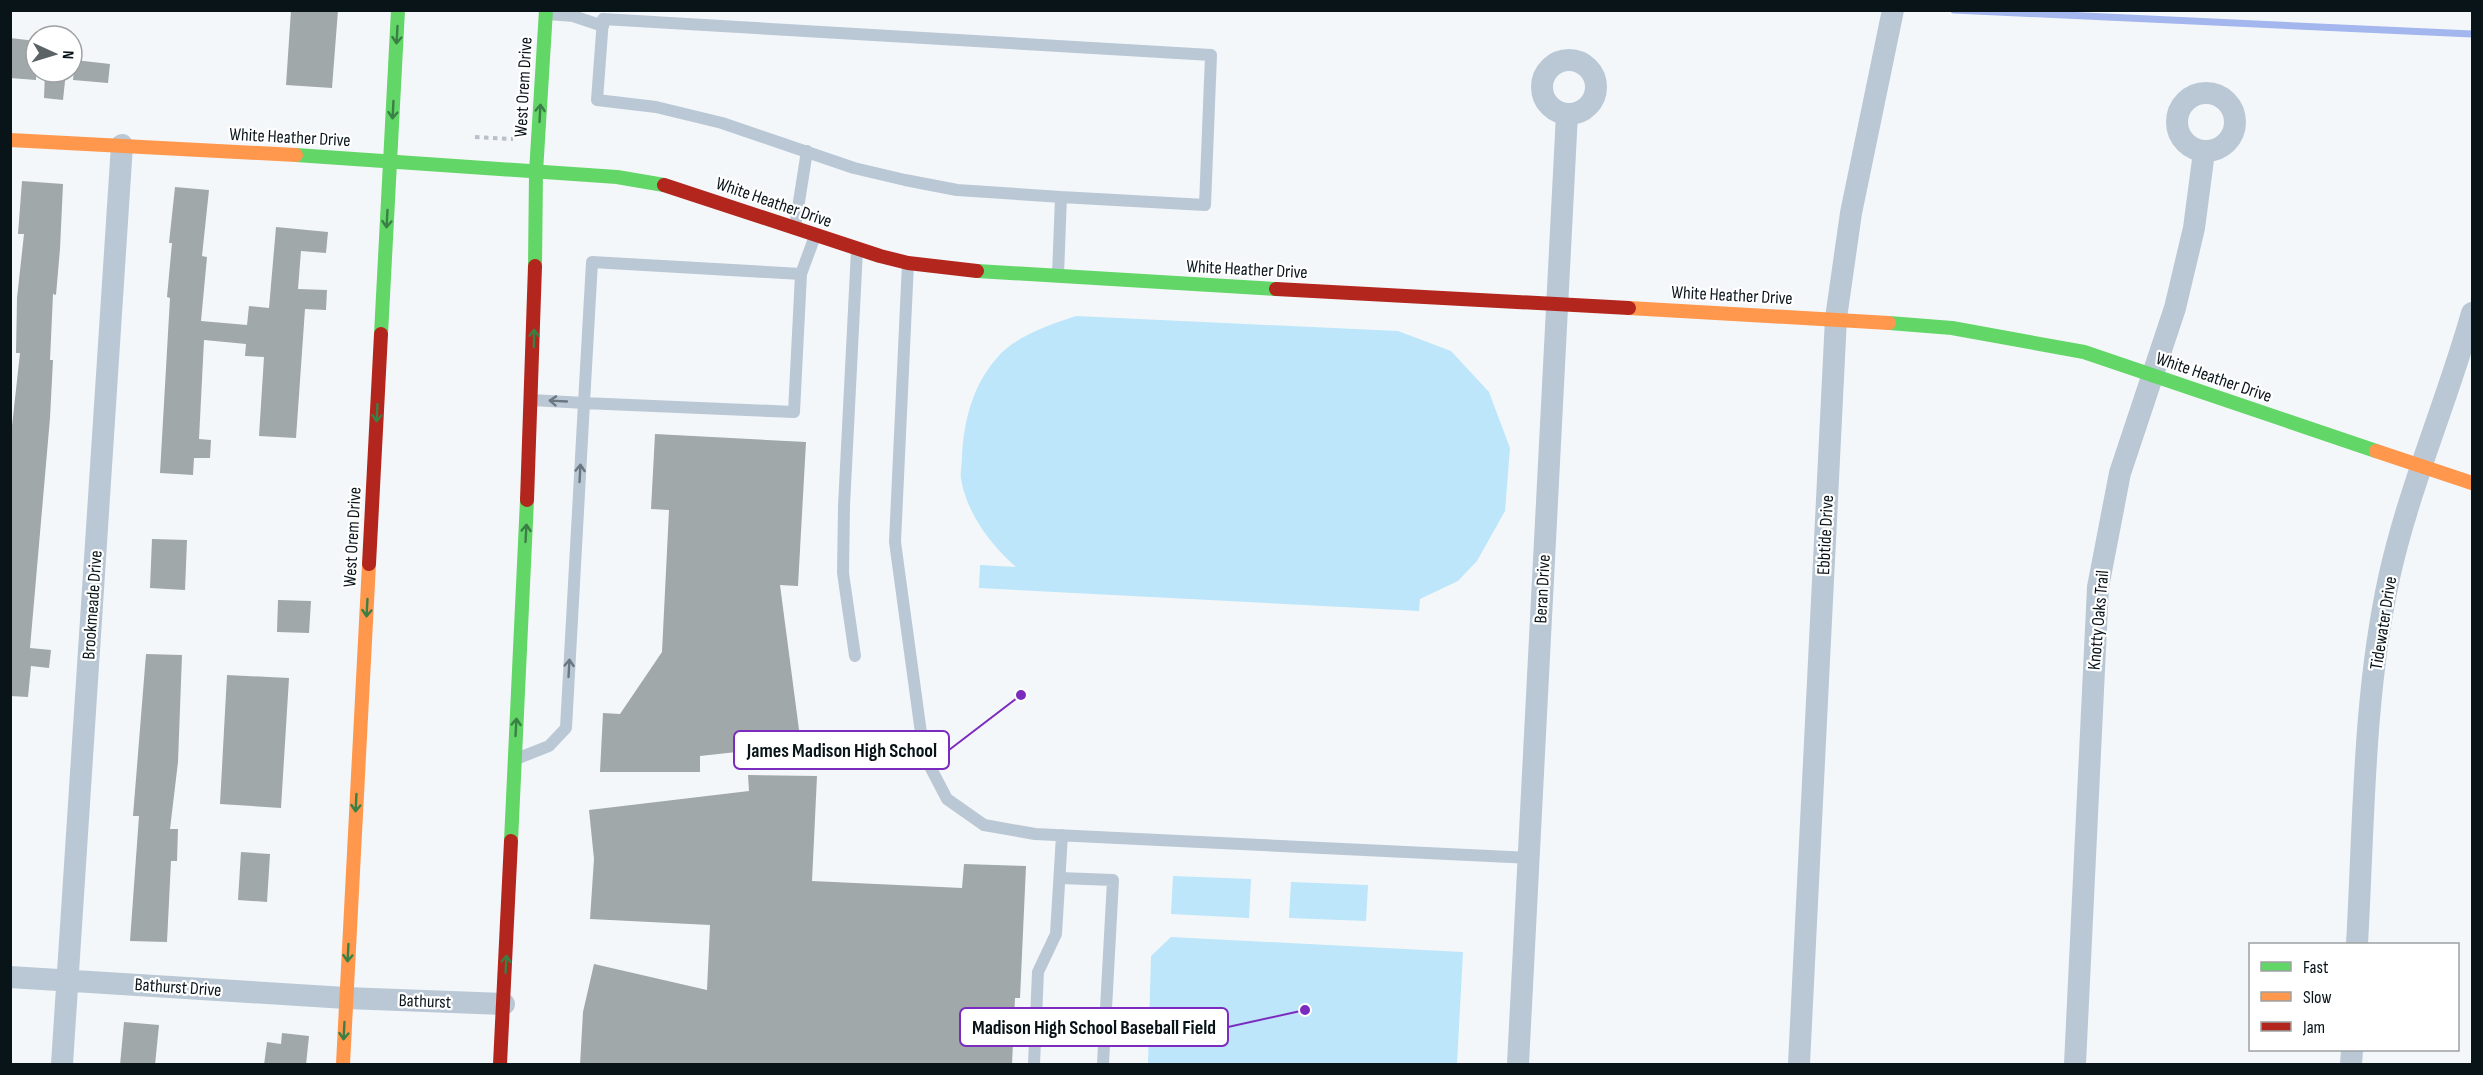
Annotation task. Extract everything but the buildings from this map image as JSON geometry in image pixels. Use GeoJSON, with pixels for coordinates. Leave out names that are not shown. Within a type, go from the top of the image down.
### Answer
{"type":"FeatureCollection","features":[{"type":"Feature","properties":{"kind":"street","name":"West Orem Drive"},"geometry":{"type":"LineString","coordinates":[[343,1065],[398,10]]}},
{"type":"Feature","properties":{"kind":"street","name":"Ebbtide Drive"},"geometry":{"type":"LineString","coordinates":[[1799,1065],[1836,318],[1851,213],[1893,10]]}},
{"type":"Feature","properties":{"kind":"street","name":"West Orem Drive"},"geometry":{"type":"LineString","coordinates":[[500,1065],[532,400],[536,172],[546,12]]}},
{"type":"Feature","properties":{"kind":"street","name":"Beran Drive"},"geometry":{"type":"LineString","coordinates":[[1518,1065],[1567,114]]}},
{"type":"Feature","properties":{"kind":"street","name":"White Heather Drive"},"geometry":{"type":"LineString","coordinates":[[10,140],[390,160],[617,177],[674,187],[815,236],[908,263],[977,271],[1556,305],[1836,318],[1952,328],[2084,352],[2472,483]]}},
{"type":"Feature","properties":{"kind":"street","name":"Brookmeade Drive"},"geometry":{"type":"LineString","coordinates":[[62,1065],[122,146]]}},
{"type":"Feature","properties":{"kind":"street","name":"Knotty Oaks Trail"},"geometry":{"type":"LineString","coordinates":[[2075,1065],[2098,587],[2120,473],[2175,308],[2194,228],[2204,152]]}},
{"type":"Feature","properties":{"kind":"street","name":"Tidewater Drive"},"geometry":{"type":"LineString","coordinates":[[2357,943],[2370,700],[2389,578],[2420,465],[2472,313]]}},
{"type":"Feature","properties":{"kind":"street","name":"Bathurst Drive"},"geometry":{"type":"LineString","coordinates":[[10,977],[346,998]]}},
{"type":"Feature","properties":{"kind":"street","name":"Bathurst"},"geometry":{"type":"LineString","coordinates":[[346,998],[504,1004]]}},
{"type":"Feature","properties":{"kind":"lane"},"geometry":{"type":"LineString","coordinates":[[546,12],[573,16],[603,26]]}},
{"type":"Feature","properties":{"kind":"lane"},"geometry":{"type":"LineString","coordinates":[[603,19],[1211,55],[1205,205],[1061,197],[936,186],[854,168],[722,123],[656,107],[597,99],[603,26],[603,19]]}},
{"type":"Feature","properties":{"kind":"lane"},"geometry":{"type":"LineString","coordinates":[[795,228],[807,151]]}},
{"type":"Feature","properties":{"kind":"lane"},"geometry":{"type":"LineString","coordinates":[[1058,276],[1061,197]]}},
{"type":"Feature","properties":{"kind":"lane"},"geometry":{"type":"LineString","coordinates":[[532,400],[794,412],[801,274],[815,236]]}},
{"type":"Feature","properties":{"kind":"lane"},"geometry":{"type":"LineString","coordinates":[[855,656],[843,573],[844,506],[857,249]]}},
{"type":"Feature","properties":{"kind":"lane"},"geometry":{"type":"LineString","coordinates":[[515,759],[549,746],[566,728],[592,262],[801,274]]}},
{"type":"Feature","properties":{"kind":"lane"},"geometry":{"type":"LineString","coordinates":[[908,263],[895,542],[924,755],[947,799],[984,825],[1062,835],[1529,858]]}},
{"type":"Feature","properties":{"kind":"lane"},"geometry":{"type":"LineString","coordinates":[[1034,1065],[1038,972],[1056,934],[1062,835]]}},
{"type":"Feature","properties":{"kind":"lane"},"geometry":{"type":"LineString","coordinates":[[1059,878],[1113,880],[1103,1065]]}},
{"type":"Feature","properties":{"kind":"shaded area"},"geometry":{"type":"Polygon","coordinates":[[[1076,316],[1398,331],[1451,351],[1489,392],[1510,448],[1505,511],[1477,561],[1458,581],[1420,599],[1419,611],[979,588],[980,565],[1016,567],[981,528],[964,492],[961,476],[962,456],[967,417],[975,393],[996,359],[1013,344],[1033,332],[1076,316]]]}},
{"type":"Feature","properties":{"kind":"shaded area"},"geometry":{"type":"Polygon","coordinates":[[[1173,876],[1251,879],[1249,918],[1171,914],[1173,876]]]}},
{"type":"Feature","properties":{"kind":"shaded area"},"geometry":{"type":"Polygon","coordinates":[[[1291,882],[1368,885],[1366,921],[1289,918],[1291,882]]]}},
{"type":"Feature","properties":{"kind":"shaded area"},"geometry":{"type":"Polygon","coordinates":[[[1171,937],[1463,952],[1457,1064],[1148,1064],[1151,956],[1171,937]]]}},
{"type":"Feature","properties":{"kind":"waterway"},"geometry":{"type":"LineString","coordinates":[[1954,10],[2472,34]]}},
{"type":"Feature","properties":{"kind":"traffic: fast"},"geometry":{"type":"LineString","coordinates":[[381,334],[398,10]]}},
{"type":"Feature","properties":{"kind":"traffic: fast"},"geometry":{"type":"LineString","coordinates":[[535,266],[536,172],[546,10]]}},
{"type":"Feature","properties":{"kind":"traffic: fast"},"geometry":{"type":"LineString","coordinates":[[296,155],[617,177],[664,185]]}},
{"type":"Feature","properties":{"kind":"traffic: fast"},"geometry":{"type":"LineString","coordinates":[[977,271],[1276,289]]}},
{"type":"Feature","properties":{"kind":"traffic: fast"},"geometry":{"type":"LineString","coordinates":[[1889,323],[1952,328],[2084,352],[2376,451]]}},
{"type":"Feature","properties":{"kind":"traffic: fast"},"geometry":{"type":"LineString","coordinates":[[511,841],[527,500]]}},
{"type":"Feature","properties":{"kind":"traffic: slow"},"geometry":{"type":"LineString","coordinates":[[10,140],[296,155]]}},
{"type":"Feature","properties":{"kind":"traffic: slow"},"geometry":{"type":"LineString","coordinates":[[1629,308],[1889,323]]}},
{"type":"Feature","properties":{"kind":"traffic: slow"},"geometry":{"type":"LineString","coordinates":[[2376,451],[2472,483]]}},
{"type":"Feature","properties":{"kind":"traffic: slow"},"geometry":{"type":"LineString","coordinates":[[343,1064],[369,564]]}},
{"type":"Feature","properties":{"kind":"traffic: jam"},"geometry":{"type":"LineString","coordinates":[[664,185],[880,256],[908,263],[977,271]]}},
{"type":"Feature","properties":{"kind":"traffic: jam"},"geometry":{"type":"LineString","coordinates":[[527,500],[535,266]]}},
{"type":"Feature","properties":{"kind":"traffic: jam"},"geometry":{"type":"LineString","coordinates":[[1276,289],[1629,308]]}},
{"type":"Feature","properties":{"kind":"traffic: jam"},"geometry":{"type":"LineString","coordinates":[[369,564],[381,334]]}},
{"type":"Feature","properties":{"kind":"traffic: jam"},"geometry":{"type":"LineString","coordinates":[[500,1064],[511,841]]}},
{"type":"Feature","properties":{"kind":"place","name":"James Madison High School"},"geometry":{"type":"Point","coordinates":[1021,695]}},
{"type":"Feature","properties":{"kind":"place","name":"Madison High School Baseball Field"},"geometry":{"type":"Point","coordinates":[1305,1010]}}]}
